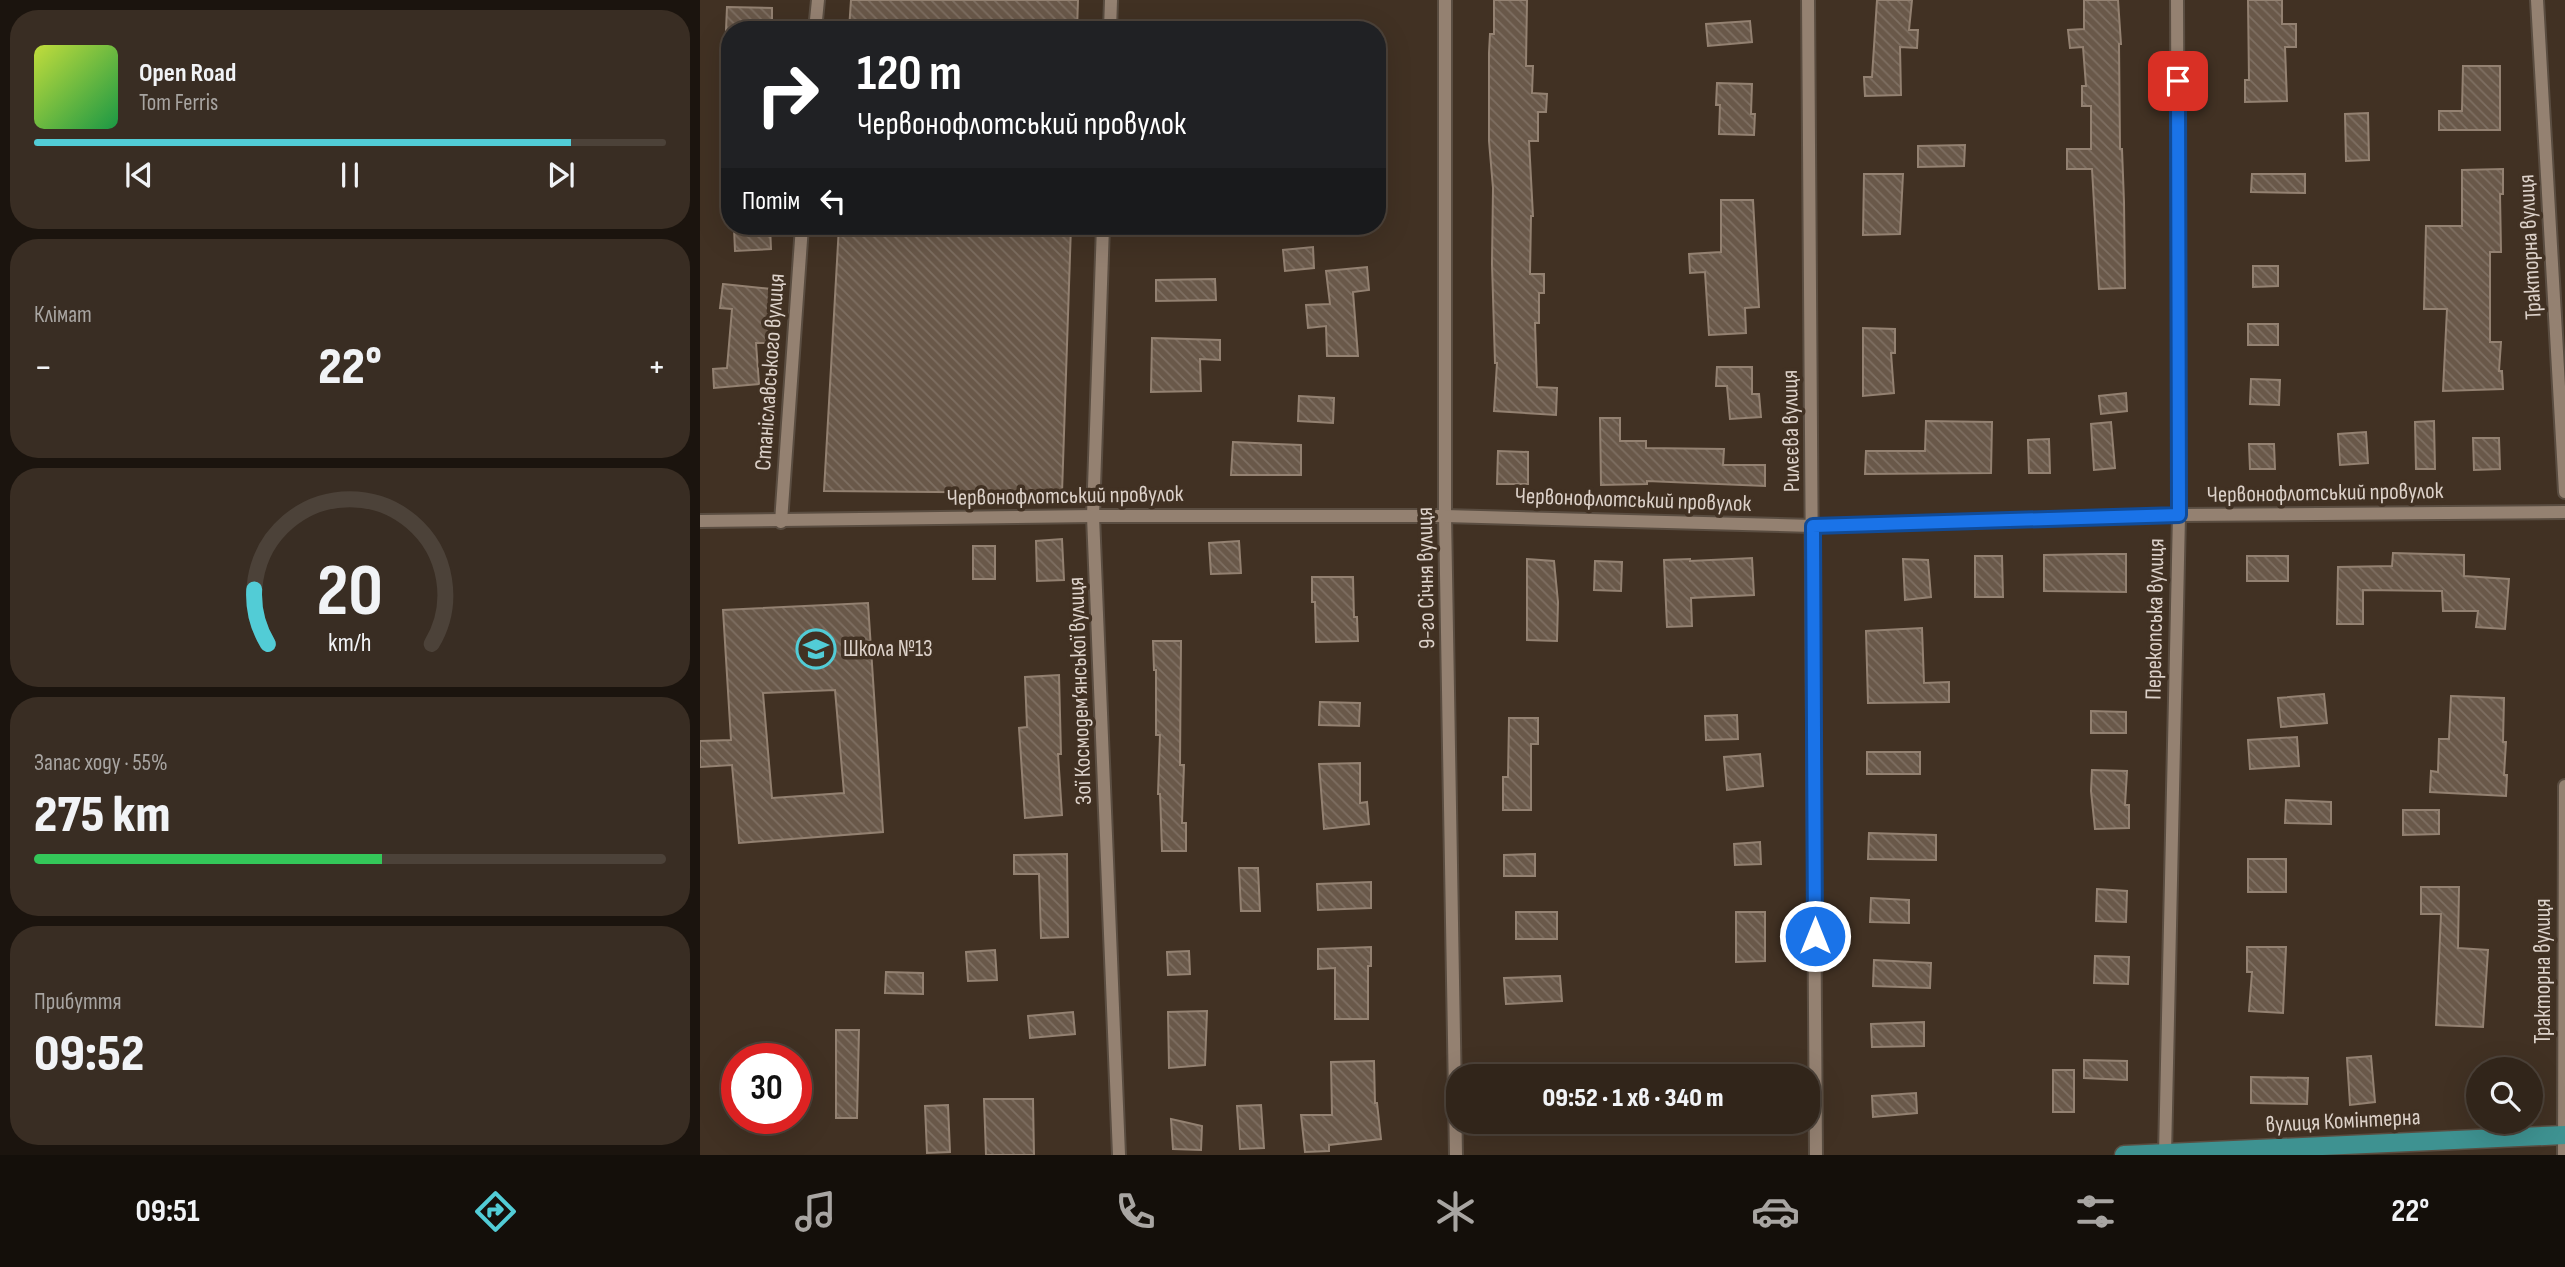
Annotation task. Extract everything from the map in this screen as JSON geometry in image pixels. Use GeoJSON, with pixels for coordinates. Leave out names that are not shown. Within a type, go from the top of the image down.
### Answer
{"type":"FeatureCollection","features":[{"type":"Feature","properties":{"kind":"main road","name":"вулиця Комінтерна"},"geometry":{"type":"LineString","coordinates":[[2124,1155],[2564,1135]]}},
{"type":"Feature","properties":{"kind":"street"},"geometry":{"type":"LineString","coordinates":[[817,21],[818,0]]}},
{"type":"Feature","properties":{"kind":"street"},"geometry":{"type":"LineString","coordinates":[[1110,21],[1111,0]]}},
{"type":"Feature","properties":{"kind":"street","name":"9-го Січня вулиця"},"geometry":{"type":"LineString","coordinates":[[1445,0],[1445,516],[1456,1155]]}},
{"type":"Feature","properties":{"kind":"street","name":"Рилєєва вулиця"},"geometry":{"type":"LineString","coordinates":[[1808,0],[1816,1155]]}},
{"type":"Feature","properties":{"kind":"street","name":"Перекопська вулиця"},"geometry":{"type":"LineString","coordinates":[[2165,1154],[2179,515],[2177,0]]}},
{"type":"Feature","properties":{"kind":"street","name":"Тракторна вулиця"},"geometry":{"type":"LineString","coordinates":[[2537,0],[2565,492]]}},
{"type":"Feature","properties":{"kind":"street","name":"Станіславського вулиця"},"geometry":{"type":"LineString","coordinates":[[780,522],[801,235]]}},
{"type":"Feature","properties":{"kind":"street","name":"Зої Космодем’янської вулиця"},"geometry":{"type":"LineString","coordinates":[[1103,235],[1093,516],[1119,1155]]}},
{"type":"Feature","properties":{"kind":"street","name":"Червонофлотський провулок"},"geometry":{"type":"LineString","coordinates":[[700,521],[1093,516],[1445,516],[1813,526],[2179,515],[2565,512]]}},
{"type":"Feature","properties":{"kind":"street","name":"Тракторна вулиця"},"geometry":{"type":"LineString","coordinates":[[2564,1155],[2565,786]]}},
{"type":"Feature","properties":{"kind":"building"},"geometry":{"type":"Polygon","coordinates":[[[851,0],[1078,0],[1077,21],[850,21],[851,0]]]}},
{"type":"Feature","properties":{"kind":"building"},"geometry":{"type":"Polygon","coordinates":[[[1494,0],[1527,0],[1526,66],[1533,66],[1532,93],[1547,94],[1546,112],[1538,112],[1538,141],[1529,141],[1533,216],[1530,274],[1544,274],[1544,293],[1539,293],[1539,323],[1535,323],[1537,387],[1557,388],[1556,415],[1494,411],[1497,363],[1492,264],[1489,53],[1490,34],[1494,34],[1494,0]]]}},
{"type":"Feature","properties":{"kind":"building"},"geometry":{"type":"Polygon","coordinates":[[[1877,0],[1912,0],[1909,30],[1918,30],[1917,48],[1900,47],[1901,95],[1865,96],[1864,77],[1872,77],[1877,0]]]}},
{"type":"Feature","properties":{"kind":"building"},"geometry":{"type":"Polygon","coordinates":[[[2084,0],[2118,0],[2125,288],[2099,289],[2092,169],[2067,169],[2067,149],[2091,149],[2091,106],[2082,106],[2082,86],[2086,86],[2083,47],[2070,48],[2068,30],[2084,29],[2084,0]]]}},
{"type":"Feature","properties":{"kind":"building"},"geometry":{"type":"Polygon","coordinates":[[[2248,0],[2282,0],[2282,24],[2296,24],[2296,47],[2285,47],[2287,101],[2245,102],[2245,80],[2249,80],[2248,0]]]}},
{"type":"Feature","properties":{"kind":"building"},"geometry":{"type":"Polygon","coordinates":[[[727,7],[772,8],[772,21],[726,21],[727,7]]]}},
{"type":"Feature","properties":{"kind":"building"},"geometry":{"type":"Polygon","coordinates":[[[1750,21],[1752,42],[1708,46],[1706,24],[1750,21]]]}},
{"type":"Feature","properties":{"kind":"building"},"geometry":{"type":"Polygon","coordinates":[[[2463,66],[2500,66],[2500,130],[2439,130],[2439,111],[2462,111],[2463,66]]]}},
{"type":"Feature","properties":{"kind":"building"},"geometry":{"type":"Polygon","coordinates":[[[1717,83],[1752,84],[1751,114],[1755,114],[1754,135],[1719,134],[1720,105],[1716,105],[1717,83]]]}},
{"type":"Feature","properties":{"kind":"building"},"geometry":{"type":"Polygon","coordinates":[[[2368,113],[2369,160],[2346,161],[2345,114],[2368,113]]]}},
{"type":"Feature","properties":{"kind":"building"},"geometry":{"type":"Polygon","coordinates":[[[1965,145],[1964,166],[1918,167],[1918,146],[1965,145]]]}},
{"type":"Feature","properties":{"kind":"building"},"geometry":{"type":"Polygon","coordinates":[[[2503,169],[2503,194],[2500,194],[2501,252],[2490,252],[2490,342],[2501,342],[2499,371],[2502,371],[2503,389],[2443,391],[2447,309],[2424,309],[2426,226],[2462,226],[2462,170],[2503,169]]]}},
{"type":"Feature","properties":{"kind":"building"},"geometry":{"type":"Polygon","coordinates":[[[1864,174],[1903,174],[1900,234],[1863,235],[1864,174]]]}},
{"type":"Feature","properties":{"kind":"building"},"geometry":{"type":"Polygon","coordinates":[[[2252,174],[2305,174],[2305,193],[2251,192],[2252,174]]]}},
{"type":"Feature","properties":{"kind":"building"},"geometry":{"type":"Polygon","coordinates":[[[1721,200],[1753,200],[1759,307],[1745,308],[1746,333],[1709,335],[1705,272],[1690,273],[1689,254],[1721,252],[1721,200]]]}},
{"type":"Feature","properties":{"kind":"building"},"geometry":{"type":"Polygon","coordinates":[[[734,235],[770,235],[771,249],[735,251],[734,235]]]}},
{"type":"Feature","properties":{"kind":"building"},"geometry":{"type":"Polygon","coordinates":[[[838,235],[1071,235],[1062,493],[824,491],[838,235]]]}},
{"type":"Feature","properties":{"kind":"building"},"geometry":{"type":"Polygon","coordinates":[[[1313,247],[1314,268],[1285,271],[1283,250],[1313,247]]]}},
{"type":"Feature","properties":{"kind":"building"},"geometry":{"type":"Polygon","coordinates":[[[2253,266],[2278,266],[2278,286],[2253,287],[2253,266]]]}},
{"type":"Feature","properties":{"kind":"building"},"geometry":{"type":"Polygon","coordinates":[[[1367,267],[1369,290],[1353,292],[1358,356],[1327,356],[1326,326],[1308,328],[1306,305],[1330,304],[1326,271],[1367,267]]]}},
{"type":"Feature","properties":{"kind":"building"},"geometry":{"type":"Polygon","coordinates":[[[1215,279],[1216,300],[1156,301],[1156,280],[1215,279]]]}},
{"type":"Feature","properties":{"kind":"building"},"geometry":{"type":"Polygon","coordinates":[[[723,284],[771,289],[768,316],[772,317],[770,343],[756,343],[759,384],[714,388],[713,369],[727,368],[732,309],[720,308],[723,284]]]}},
{"type":"Feature","properties":{"kind":"building"},"geometry":{"type":"Polygon","coordinates":[[[2248,324],[2278,324],[2278,345],[2248,345],[2248,324]]]}},
{"type":"Feature","properties":{"kind":"building"},"geometry":{"type":"Polygon","coordinates":[[[1863,328],[1895,329],[1895,353],[1891,353],[1894,393],[1863,396],[1863,328]]]}},
{"type":"Feature","properties":{"kind":"building"},"geometry":{"type":"Polygon","coordinates":[[[1152,338],[1220,340],[1220,360],[1200,359],[1201,391],[1151,392],[1152,338]]]}},
{"type":"Feature","properties":{"kind":"building"},"geometry":{"type":"Polygon","coordinates":[[[1717,367],[1752,367],[1752,394],[1759,394],[1761,417],[1730,419],[1727,386],[1716,386],[1717,367]]]}},
{"type":"Feature","properties":{"kind":"building"},"geometry":{"type":"Polygon","coordinates":[[[2251,379],[2280,380],[2279,405],[2250,404],[2251,379]]]}},
{"type":"Feature","properties":{"kind":"building"},"geometry":{"type":"Polygon","coordinates":[[[2126,393],[2127,411],[2101,414],[2099,396],[2126,393]]]}},
{"type":"Feature","properties":{"kind":"building"},"geometry":{"type":"Polygon","coordinates":[[[1299,396],[1334,398],[1333,423],[1298,421],[1299,396]]]}},
{"type":"Feature","properties":{"kind":"building"},"geometry":{"type":"Polygon","coordinates":[[[1600,418],[1620,418],[1620,441],[1646,441],[1646,448],[1724,449],[1723,465],[1765,465],[1765,486],[1647,481],[1647,484],[1601,485],[1600,418]]]}},
{"type":"Feature","properties":{"kind":"building"},"geometry":{"type":"Polygon","coordinates":[[[1926,421],[1992,422],[1991,473],[1865,474],[1866,451],[1925,451],[1926,421]]]}},
{"type":"Feature","properties":{"kind":"building"},"geometry":{"type":"Polygon","coordinates":[[[2434,421],[2435,469],[2416,469],[2415,422],[2434,421]]]}},
{"type":"Feature","properties":{"kind":"building"},"geometry":{"type":"Polygon","coordinates":[[[2111,422],[2115,468],[2094,470],[2091,424],[2111,422]]]}},
{"type":"Feature","properties":{"kind":"building"},"geometry":{"type":"Polygon","coordinates":[[[2366,432],[2368,463],[2340,465],[2338,434],[2366,432]]]}},
{"type":"Feature","properties":{"kind":"building"},"geometry":{"type":"Polygon","coordinates":[[[2473,438],[2499,438],[2500,469],[2474,470],[2473,438]]]}},
{"type":"Feature","properties":{"kind":"building"},"geometry":{"type":"Polygon","coordinates":[[[2049,439],[2050,473],[2029,473],[2028,440],[2049,439]]]}},
{"type":"Feature","properties":{"kind":"building"},"geometry":{"type":"Polygon","coordinates":[[[1233,442],[1301,445],[1301,475],[1231,475],[1233,442]]]}},
{"type":"Feature","properties":{"kind":"building"},"geometry":{"type":"Polygon","coordinates":[[[2249,444],[2274,444],[2275,469],[2250,469],[2249,444]]]}},
{"type":"Feature","properties":{"kind":"building"},"geometry":{"type":"Polygon","coordinates":[[[1498,451],[1528,452],[1528,484],[1497,484],[1498,451]]]}},
{"type":"Feature","properties":{"kind":"building"},"geometry":{"type":"Polygon","coordinates":[[[1062,539],[1064,580],[1037,581],[1036,541],[1062,539]]]}},
{"type":"Feature","properties":{"kind":"building"},"geometry":{"type":"Polygon","coordinates":[[[1239,541],[1241,573],[1211,574],[1209,543],[1239,541]]]}},
{"type":"Feature","properties":{"kind":"building"},"geometry":{"type":"Polygon","coordinates":[[[973,546],[995,546],[995,579],[973,579],[973,546]]]}},
{"type":"Feature","properties":{"kind":"building"},"geometry":{"type":"Polygon","coordinates":[[[2393,553],[2464,555],[2464,576],[2509,579],[2505,629],[2476,627],[2478,611],[2443,611],[2442,591],[2363,590],[2363,624],[2337,624],[2338,567],[2392,566],[2393,553]]]}},
{"type":"Feature","properties":{"kind":"building"},"geometry":{"type":"Polygon","coordinates":[[[2126,554],[2126,592],[2044,591],[2044,555],[2126,554]]]}},
{"type":"Feature","properties":{"kind":"building"},"geometry":{"type":"Polygon","coordinates":[[[1975,556],[2002,556],[2003,597],[1975,597],[1975,556]]]}},
{"type":"Feature","properties":{"kind":"building"},"geometry":{"type":"Polygon","coordinates":[[[2247,556],[2288,556],[2288,581],[2247,581],[2247,556]]]}},
{"type":"Feature","properties":{"kind":"building"},"geometry":{"type":"Polygon","coordinates":[[[1752,558],[1754,595],[1691,598],[1692,626],[1667,627],[1664,560],[1752,558]]]}},
{"type":"Feature","properties":{"kind":"building"},"geometry":{"type":"Polygon","coordinates":[[[1527,559],[1554,561],[1558,602],[1557,641],[1527,640],[1527,559]]]}},
{"type":"Feature","properties":{"kind":"building"},"geometry":{"type":"Polygon","coordinates":[[[1903,559],[1928,560],[1931,597],[1905,600],[1903,559]]]}},
{"type":"Feature","properties":{"kind":"building"},"geometry":{"type":"Polygon","coordinates":[[[1595,561],[1622,562],[1621,591],[1594,590],[1595,561]]]}},
{"type":"Feature","properties":{"kind":"building"},"geometry":{"type":"Polygon","coordinates":[[[1312,577],[1353,577],[1354,617],[1357,617],[1358,641],[1316,642],[1312,577]]]}},
{"type":"Feature","properties":{"kind":"building"},"geometry":{"type":"Polygon","coordinates":[[[868,603],[883,832],[739,843],[732,765],[700,767],[700,741],[731,740],[723,610],[868,603]],[[835,690],[763,693],[772,798],[844,793],[835,690]]]}},
{"type":"Feature","properties":{"kind":"building"},"geometry":{"type":"Polygon","coordinates":[[[1922,628],[1924,683],[1949,682],[1949,702],[1868,703],[1866,631],[1922,628]]]}},
{"type":"Feature","properties":{"kind":"building"},"geometry":{"type":"Polygon","coordinates":[[[1153,641],[1181,641],[1180,765],[1184,765],[1182,823],[1186,823],[1186,851],[1162,851],[1158,794],[1160,735],[1156,735],[1153,641]]]}},
{"type":"Feature","properties":{"kind":"building"},"geometry":{"type":"Polygon","coordinates":[[[1059,675],[1061,754],[1058,754],[1062,815],[1025,818],[1019,728],[1027,727],[1025,677],[1059,675]]]}},
{"type":"Feature","properties":{"kind":"building"},"geometry":{"type":"Polygon","coordinates":[[[2324,694],[2327,723],[2281,727],[2278,698],[2324,694]]]}},
{"type":"Feature","properties":{"kind":"building"},"geometry":{"type":"Polygon","coordinates":[[[2451,696],[2504,698],[2506,796],[2430,792],[2431,771],[2438,772],[2439,739],[2449,739],[2451,696]]]}},
{"type":"Feature","properties":{"kind":"building"},"geometry":{"type":"Polygon","coordinates":[[[1320,702],[1360,703],[1359,726],[1319,725],[1320,702]]]}},
{"type":"Feature","properties":{"kind":"building"},"geometry":{"type":"Polygon","coordinates":[[[2091,711],[2126,712],[2126,733],[2091,733],[2091,711]]]}},
{"type":"Feature","properties":{"kind":"building"},"geometry":{"type":"Polygon","coordinates":[[[1737,715],[1738,739],[1706,740],[1705,716],[1737,715]]]}},
{"type":"Feature","properties":{"kind":"building"},"geometry":{"type":"Polygon","coordinates":[[[1509,718],[1538,718],[1538,744],[1531,744],[1531,810],[1503,810],[1503,777],[1508,777],[1509,718]]]}},
{"type":"Feature","properties":{"kind":"building"},"geometry":{"type":"Polygon","coordinates":[[[2297,737],[2299,766],[2250,769],[2248,740],[2297,737]]]}},
{"type":"Feature","properties":{"kind":"building"},"geometry":{"type":"Polygon","coordinates":[[[1867,752],[1920,752],[1920,774],[1867,774],[1867,752]]]}},
{"type":"Feature","properties":{"kind":"building"},"geometry":{"type":"Polygon","coordinates":[[[1760,754],[1763,786],[1727,790],[1724,757],[1760,754]]]}},
{"type":"Feature","properties":{"kind":"building"},"geometry":{"type":"Polygon","coordinates":[[[1360,763],[1360,803],[1367,802],[1369,824],[1324,829],[1319,764],[1360,763]]]}},
{"type":"Feature","properties":{"kind":"building"},"geometry":{"type":"Polygon","coordinates":[[[2092,770],[2127,771],[2125,805],[2129,805],[2129,828],[2095,829],[2092,770]]]}},
{"type":"Feature","properties":{"kind":"building"},"geometry":{"type":"Polygon","coordinates":[[[2286,800],[2331,802],[2331,824],[2285,823],[2286,800]]]}},
{"type":"Feature","properties":{"kind":"building"},"geometry":{"type":"Polygon","coordinates":[[[2403,810],[2439,810],[2439,834],[2403,835],[2403,810]]]}},
{"type":"Feature","properties":{"kind":"building"},"geometry":{"type":"Polygon","coordinates":[[[1869,833],[1936,835],[1936,860],[1868,859],[1869,833]]]}},
{"type":"Feature","properties":{"kind":"building"},"geometry":{"type":"Polygon","coordinates":[[[1760,842],[1761,864],[1735,865],[1734,844],[1760,842]]]}},
{"type":"Feature","properties":{"kind":"building"},"geometry":{"type":"Polygon","coordinates":[[[1067,854],[1068,937],[1041,938],[1039,874],[1014,874],[1014,855],[1067,854]]]}},
{"type":"Feature","properties":{"kind":"building"},"geometry":{"type":"Polygon","coordinates":[[[1535,854],[1535,876],[1504,876],[1504,855],[1535,854]]]}},
{"type":"Feature","properties":{"kind":"building"},"geometry":{"type":"Polygon","coordinates":[[[2248,859],[2286,859],[2286,892],[2248,892],[2248,859]]]}},
{"type":"Feature","properties":{"kind":"building"},"geometry":{"type":"Polygon","coordinates":[[[1239,868],[1258,868],[1260,911],[1241,911],[1239,868]]]}},
{"type":"Feature","properties":{"kind":"building"},"geometry":{"type":"Polygon","coordinates":[[[1371,882],[1371,908],[1318,910],[1317,884],[1371,882]]]}},
{"type":"Feature","properties":{"kind":"building"},"geometry":{"type":"Polygon","coordinates":[[[2421,887],[2459,887],[2458,948],[2488,950],[2483,1027],[2436,1025],[2441,914],[2421,914],[2421,887]]]}},
{"type":"Feature","properties":{"kind":"building"},"geometry":{"type":"Polygon","coordinates":[[[2097,889],[2127,891],[2126,922],[2096,921],[2097,889]]]}},
{"type":"Feature","properties":{"kind":"building"},"geometry":{"type":"Polygon","coordinates":[[[1871,898],[1909,900],[1909,923],[1870,922],[1871,898]]]}},
{"type":"Feature","properties":{"kind":"building"},"geometry":{"type":"Polygon","coordinates":[[[1516,912],[1557,912],[1557,939],[1516,939],[1516,912]]]}},
{"type":"Feature","properties":{"kind":"building"},"geometry":{"type":"Polygon","coordinates":[[[1736,912],[1765,912],[1765,961],[1736,962],[1736,912]]]}},
{"type":"Feature","properties":{"kind":"building"},"geometry":{"type":"Polygon","coordinates":[[[1371,947],[1371,966],[1368,966],[1368,1019],[1335,1019],[1335,968],[1318,969],[1318,949],[1371,947]]]}},
{"type":"Feature","properties":{"kind":"building"},"geometry":{"type":"Polygon","coordinates":[[[2247,947],[2286,947],[2283,1013],[2249,1011],[2252,972],[2247,972],[2247,947]]]}},
{"type":"Feature","properties":{"kind":"building"},"geometry":{"type":"Polygon","coordinates":[[[995,950],[997,980],[968,981],[966,952],[995,950]]]}},
{"type":"Feature","properties":{"kind":"building"},"geometry":{"type":"Polygon","coordinates":[[[1189,951],[1190,974],[1168,975],[1167,952],[1189,951]]]}},
{"type":"Feature","properties":{"kind":"building"},"geometry":{"type":"Polygon","coordinates":[[[2095,956],[2129,957],[2128,984],[2094,983],[2095,956]]]}},
{"type":"Feature","properties":{"kind":"building"},"geometry":{"type":"Polygon","coordinates":[[[1874,960],[1931,963],[1930,988],[1873,986],[1874,960]]]}},
{"type":"Feature","properties":{"kind":"building"},"geometry":{"type":"Polygon","coordinates":[[[886,972],[923,973],[923,994],[885,993],[886,972]]]}},
{"type":"Feature","properties":{"kind":"building"},"geometry":{"type":"Polygon","coordinates":[[[1560,976],[1562,1001],[1506,1004],[1504,978],[1560,976]]]}},
{"type":"Feature","properties":{"kind":"building"},"geometry":{"type":"Polygon","coordinates":[[[1207,1011],[1205,1065],[1169,1068],[1168,1012],[1207,1011]]]}},
{"type":"Feature","properties":{"kind":"building"},"geometry":{"type":"Polygon","coordinates":[[[1073,1012],[1075,1034],[1030,1038],[1028,1016],[1073,1012]]]}},
{"type":"Feature","properties":{"kind":"building"},"geometry":{"type":"Polygon","coordinates":[[[1924,1022],[1924,1046],[1872,1047],[1871,1024],[1924,1022]]]}},
{"type":"Feature","properties":{"kind":"building"},"geometry":{"type":"Polygon","coordinates":[[[836,1030],[859,1030],[857,1118],[836,1118],[836,1030]]]}},
{"type":"Feature","properties":{"kind":"building"},"geometry":{"type":"Polygon","coordinates":[[[2371,1056],[2375,1102],[2350,1105],[2347,1058],[2371,1056]]]}},
{"type":"Feature","properties":{"kind":"building"},"geometry":{"type":"Polygon","coordinates":[[[2084,1060],[2127,1061],[2127,1080],[2084,1078],[2084,1060]]]}},
{"type":"Feature","properties":{"kind":"building"},"geometry":{"type":"Polygon","coordinates":[[[1374,1061],[1375,1103],[1381,1139],[1329,1145],[1329,1151],[1305,1152],[1301,1115],[1332,1115],[1331,1062],[1374,1061]]]}},
{"type":"Feature","properties":{"kind":"building"},"geometry":{"type":"Polygon","coordinates":[[[2053,1070],[2074,1070],[2074,1112],[2053,1112],[2053,1070]]]}},
{"type":"Feature","properties":{"kind":"building"},"geometry":{"type":"Polygon","coordinates":[[[2251,1077],[2308,1078],[2307,1104],[2251,1103],[2251,1077]]]}},
{"type":"Feature","properties":{"kind":"building"},"geometry":{"type":"Polygon","coordinates":[[[1916,1093],[1917,1113],[1873,1117],[1872,1096],[1916,1093]]]}},
{"type":"Feature","properties":{"kind":"building"},"geometry":{"type":"Polygon","coordinates":[[[984,1099],[1033,1099],[1034,1155],[986,1155],[984,1099]]]}},
{"type":"Feature","properties":{"kind":"building"},"geometry":{"type":"Polygon","coordinates":[[[948,1105],[950,1152],[927,1153],[925,1106],[948,1105]]]}},
{"type":"Feature","properties":{"kind":"building"},"geometry":{"type":"Polygon","coordinates":[[[1261,1105],[1264,1148],[1240,1149],[1237,1106],[1261,1105]]]}},
{"type":"Feature","properties":{"kind":"building"},"geometry":{"type":"Polygon","coordinates":[[[1171,1119],[1202,1126],[1201,1150],[1173,1149],[1171,1119]]]}},
{"type":"Feature","properties":{"kind":"place","name":"Школа №13"},"geometry":{"type":"Point","coordinates":[816,649]}},
{"type":"Feature","properties":{"kind":"route"},"geometry":{"type":"LineString","coordinates":[[1815,936],[1813,526],[2179,515],[2178,81]]}}]}
